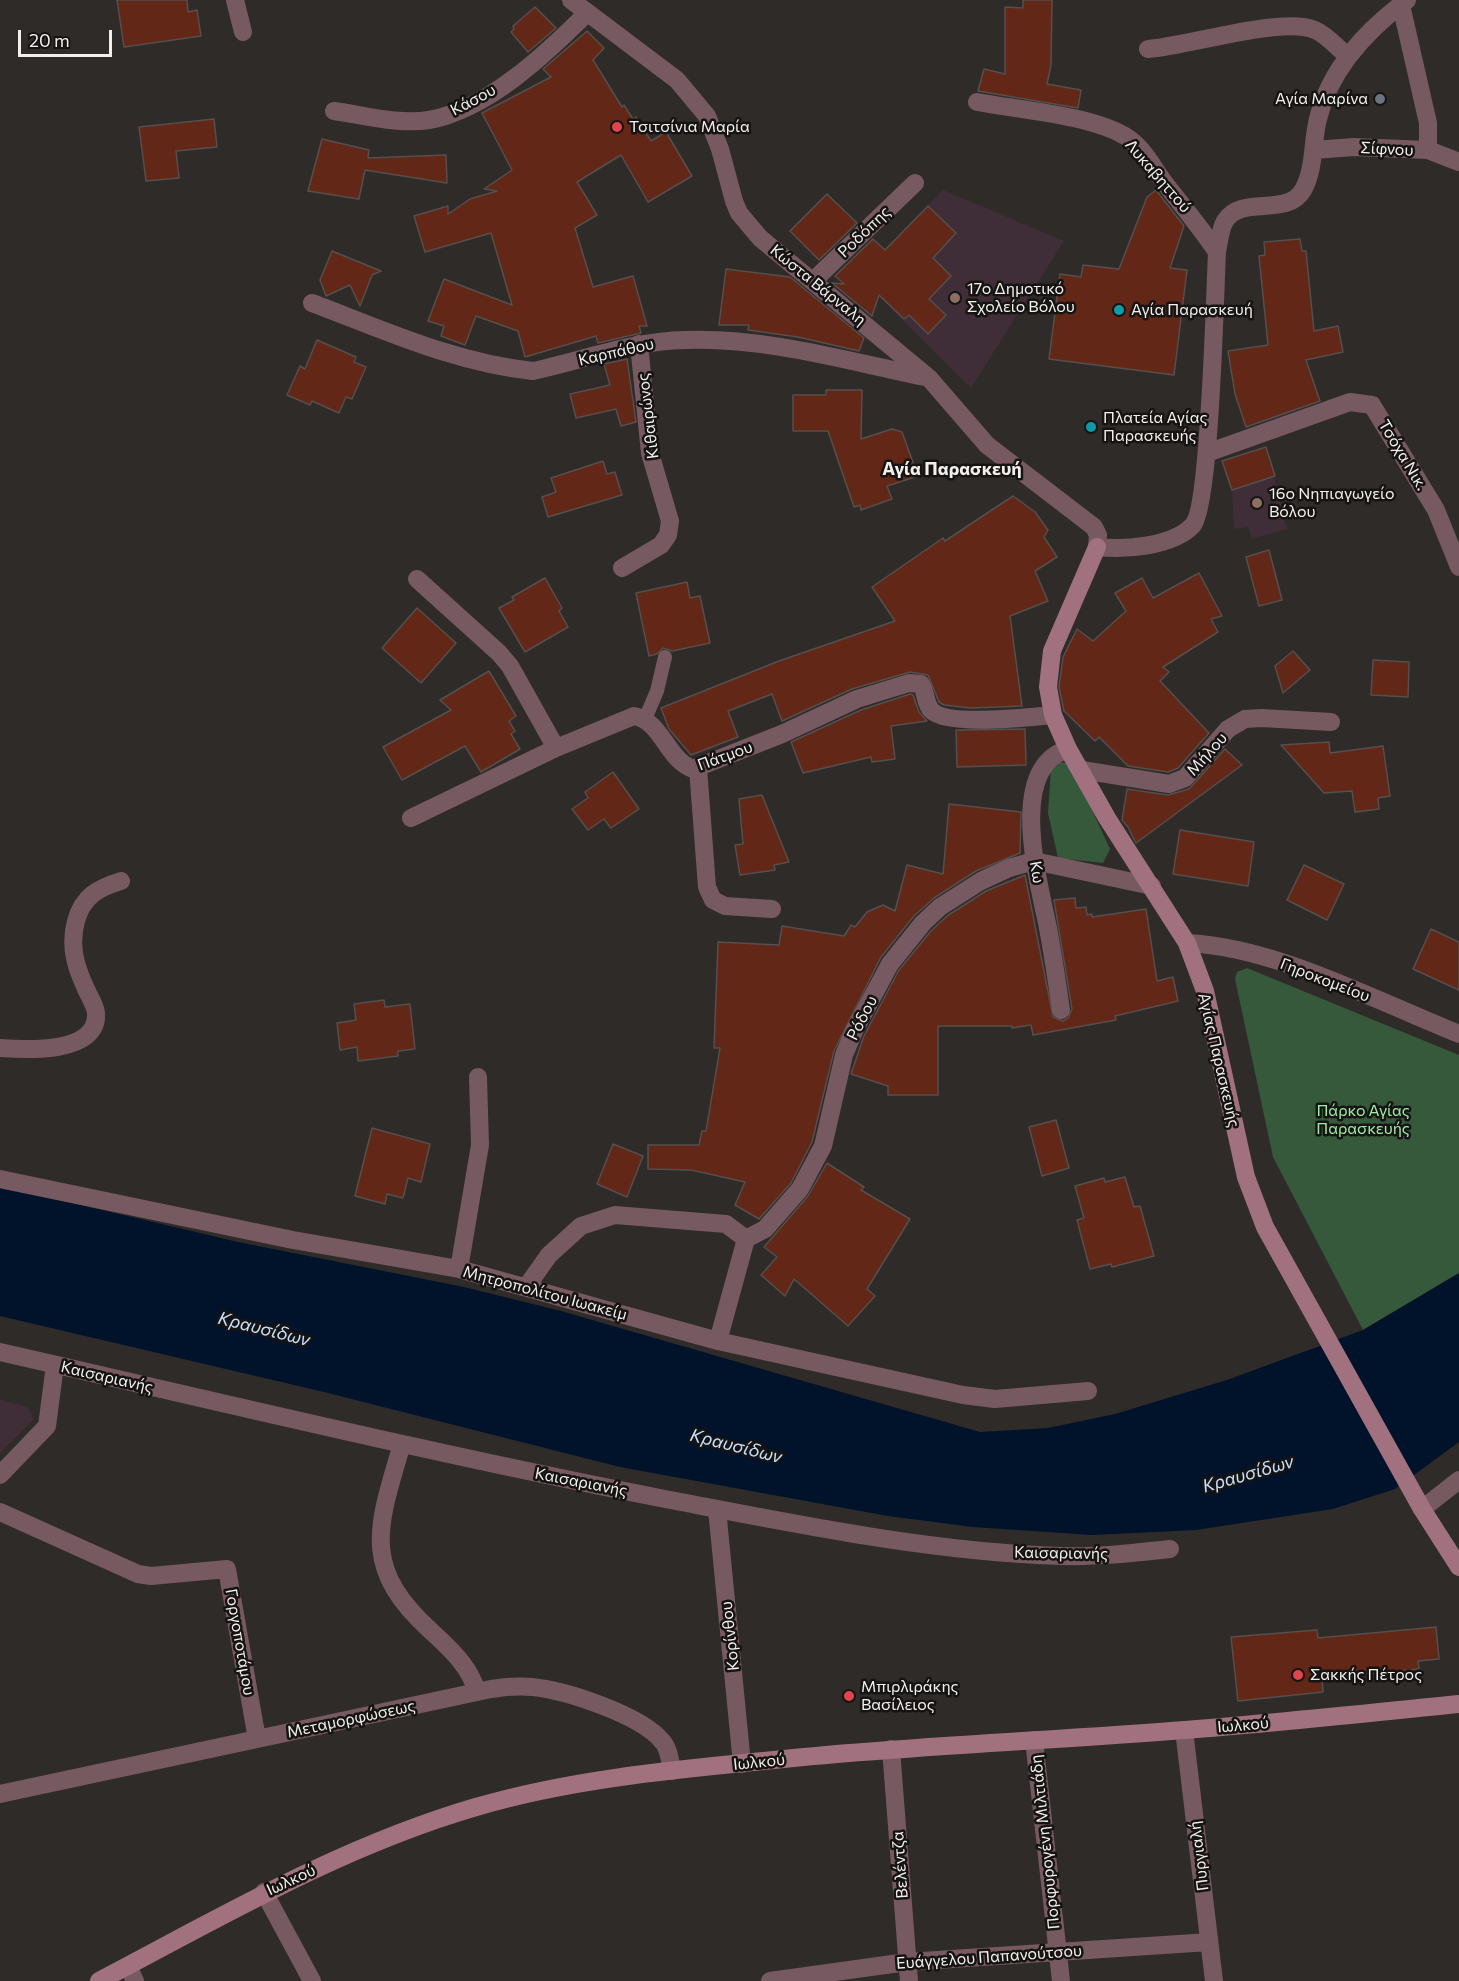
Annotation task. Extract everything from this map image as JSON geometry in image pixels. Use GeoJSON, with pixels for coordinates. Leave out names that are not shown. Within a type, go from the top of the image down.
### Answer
{"type":"FeatureCollection","features":[{"type":"Feature","properties":{"kind":"main road","name":"Αγίας Παρασκευής"},"geometry":{"type":"LineString","coordinates":[[1097,547],[1052,651],[1048,687],[1053,715],[1068,749],[1082,770],[1107,818],[1187,943],[1205,991],[1239,1149],[1256,1206],[1422,1509],[1459,1567]]}},
{"type":"Feature","properties":{"kind":"main road","name":"Ιωλκού"},"geometry":{"type":"LineString","coordinates":[[99,1981],[132,1973],[264,1892],[383,1840],[472,1808],[530,1793],[672,1771],[891,1749],[1184,1730],[1459,1704]]}},
{"type":"Feature","properties":{"kind":"street"},"geometry":{"type":"LineString","coordinates":[[235,0],[243,32]]}},
{"type":"Feature","properties":{"kind":"street","name":"Κώστα Βάρναλη"},"geometry":{"type":"LineString","coordinates":[[571,0],[663,69],[692,95],[713,129],[739,213],[760,238],[929,378],[987,445],[1094,527],[1098,535],[1097,547]]}},
{"type":"Feature","properties":{"kind":"street"},"geometry":{"type":"LineString","coordinates":[[1097,547],[1125,549],[1139,547],[1189,528],[1200,510],[1206,453],[1217,252],[1224,222],[1233,212],[1291,201],[1302,193],[1307,182],[1314,150],[1317,119],[1324,99],[1348,56],[1382,19],[1404,3],[1428,123],[1428,150]]}},
{"type":"Feature","properties":{"kind":"street","name":"Κάσου"},"geometry":{"type":"LineString","coordinates":[[334,111],[405,120],[430,120],[450,114],[531,67],[586,13]]}},
{"type":"Feature","properties":{"kind":"street"},"geometry":{"type":"LineString","coordinates":[[1148,49],[1177,47],[1259,29],[1296,26],[1320,33],[1348,56]]}},
{"type":"Feature","properties":{"kind":"street","name":"Λυκαβηττού"},"geometry":{"type":"LineString","coordinates":[[977,102],[1095,124],[1126,137],[1139,148],[1167,187],[1187,209],[1217,252]]}},
{"type":"Feature","properties":{"kind":"street","name":"Σίφνου"},"geometry":{"type":"LineString","coordinates":[[1314,150],[1353,147],[1428,150],[1459,162]]}},
{"type":"Feature","properties":{"kind":"street","name":"Ροδόπης"},"geometry":{"type":"LineString","coordinates":[[813,281],[915,183]]}},
{"type":"Feature","properties":{"kind":"street","name":"Καρπάθου"},"geometry":{"type":"LineString","coordinates":[[312,303],[457,357],[517,370],[533,371],[639,344],[686,339],[736,342],[804,351],[929,378]]}},
{"type":"Feature","properties":{"kind":"street","name":"Κιθαιρώνος"},"geometry":{"type":"LineString","coordinates":[[622,568],[661,545],[668,535],[670,520],[650,453],[639,344]]}},
{"type":"Feature","properties":{"kind":"street","name":"Τσόχα Νικ."},"geometry":{"type":"LineString","coordinates":[[1206,453],[1350,402],[1372,405],[1436,510],[1459,567]]}},
{"type":"Feature","properties":{"kind":"street"},"geometry":{"type":"LineString","coordinates":[[417,579],[499,653],[510,666],[556,748]]}},
{"type":"Feature","properties":{"kind":"street","name":"Πάτμου"},"geometry":{"type":"LineString","coordinates":[[645,719],[683,764],[693,770],[782,734],[856,699],[909,683],[921,684],[929,708],[938,714],[986,721],[1053,715]]}},
{"type":"Feature","properties":{"kind":"street"},"geometry":{"type":"LineString","coordinates":[[411,818],[556,748],[634,716],[645,719]]}},
{"type":"Feature","properties":{"kind":"street","name":"Μήλου"},"geometry":{"type":"LineString","coordinates":[[1082,770],[1168,784],[1185,778],[1228,729],[1245,719],[1331,722]]}},
{"type":"Feature","properties":{"kind":"street","name":"Κω"},"geometry":{"type":"LineString","coordinates":[[1061,1010],[1034,861],[1031,819],[1040,769],[1056,753],[1068,749]]}},
{"type":"Feature","properties":{"kind":"street"},"geometry":{"type":"LineString","coordinates":[[698,768],[707,887],[713,900],[725,906],[772,909]]}},
{"type":"Feature","properties":{"kind":"street","name":"Ρόδου"},"geometry":{"type":"LineString","coordinates":[[746,1239],[765,1229],[800,1189],[823,1146],[844,1055],[854,1031],[890,964],[939,907],[962,892],[1009,868],[1034,861],[1152,886]]}},
{"type":"Feature","properties":{"kind":"street"},"geometry":{"type":"LineString","coordinates":[[0,1048],[22,1050],[57,1047],[81,1041],[91,1032],[96,1012],[73,955],[72,935],[86,899],[100,887],[121,881]]}},
{"type":"Feature","properties":{"kind":"street","name":"Γηροκομείου"},"geometry":{"type":"LineString","coordinates":[[1187,943],[1237,948],[1270,958],[1459,1034]]}},
{"type":"Feature","properties":{"kind":"street"},"geometry":{"type":"LineString","coordinates":[[459,1269],[480,1145],[478,1077]]}},
{"type":"Feature","properties":{"kind":"street","name":"Μητροπολίτου Ιωακείμ"},"geometry":{"type":"LineString","coordinates":[[0,1179],[293,1240],[459,1269],[527,1286],[718,1341],[963,1395],[995,1399],[1088,1391]]}},
{"type":"Feature","properties":{"kind":"street"},"geometry":{"type":"LineString","coordinates":[[527,1286],[549,1255],[581,1226],[615,1215],[726,1224],[746,1239],[718,1341]]}},
{"type":"Feature","properties":{"kind":"street","name":"Καισαριανής"},"geometry":{"type":"LineString","coordinates":[[0,1352],[402,1444],[717,1509],[870,1535],[1010,1552],[1098,1556],[1170,1549]]}},
{"type":"Feature","properties":{"kind":"street"},"geometry":{"type":"LineString","coordinates":[[0,1475],[46,1426],[55,1365]]}},
{"type":"Feature","properties":{"kind":"street"},"geometry":{"type":"LineString","coordinates":[[402,1444],[383,1508],[380,1535],[382,1561],[396,1594],[407,1609],[464,1664],[477,1692]]}},
{"type":"Feature","properties":{"kind":"street"},"geometry":{"type":"LineString","coordinates":[[1422,1509],[1459,1480]]}},
{"type":"Feature","properties":{"kind":"street","name":"Κορίνθου"},"geometry":{"type":"LineString","coordinates":[[717,1509],[742,1764]]}},
{"type":"Feature","properties":{"kind":"street","name":"Γοργοποτάμου"},"geometry":{"type":"LineString","coordinates":[[0,1512],[138,1574],[227,1569],[257,1739]]}},
{"type":"Feature","properties":{"kind":"street","name":"Μεταμορφώσεως"},"geometry":{"type":"LineString","coordinates":[[0,1794],[477,1692],[516,1686],[568,1694],[610,1709],[660,1738],[666,1747],[672,1771]]}},
{"type":"Feature","properties":{"kind":"street","name":"Πυργιαλή"},"geometry":{"type":"LineString","coordinates":[[1184,1730],[1214,1981]]}},
{"type":"Feature","properties":{"kind":"street","name":"Πορφυρογένη Μιλτιάδη"},"geometry":{"type":"LineString","coordinates":[[1034,1740],[1061,1981]]}},
{"type":"Feature","properties":{"kind":"street","name":"Βελέντζα"},"geometry":{"type":"LineString","coordinates":[[891,1749],[909,1981]]}},
{"type":"Feature","properties":{"kind":"street"},"geometry":{"type":"LineString","coordinates":[[264,1892],[312,1981]]}},
{"type":"Feature","properties":{"kind":"street","name":"Ευάγγελου Παπανούτσου"},"geometry":{"type":"LineString","coordinates":[[770,1981],[907,1962],[1209,1942]]}},
{"type":"Feature","properties":{"kind":"lane"},"geometry":{"type":"LineString","coordinates":[[645,719],[657,691],[665,657]]}},
{"type":"Feature","properties":{"kind":"shaded area","name":"17ο Δημοτικό Σχολείο Βόλου"},"geometry":{"type":"Polygon","coordinates":[[[943,190],[1064,241],[971,388],[859,276],[943,190]]]}},
{"type":"Feature","properties":{"kind":"shaded area","name":"16ο Νηπιαγωγείο Βόλου"},"geometry":{"type":"Polygon","coordinates":[[[1266,447],[1287,529],[1251,539],[1249,527],[1234,529],[1232,490],[1222,461],[1266,447]]]}},
{"type":"Feature","properties":{"kind":"shaded area"},"geometry":{"type":"Polygon","coordinates":[[[0,1400],[28,1407],[34,1419],[0,1453],[0,1400]]]}},
{"type":"Feature","properties":{"kind":"green space"},"geometry":{"type":"Polygon","coordinates":[[[1058,762],[1069,763],[1073,768],[1110,849],[1103,863],[1058,858],[1048,813],[1051,768],[1058,762]]]}},
{"type":"Feature","properties":{"kind":"green space","name":"Πάρκο Αγίας Παρασκευής"},"geometry":{"type":"Polygon","coordinates":[[[1247,968],[1459,1055],[1459,1273],[1363,1330],[1273,1157],[1235,979],[1237,972],[1247,968]]]}},
{"type":"Feature","properties":{"kind":"water","name":"Κραυσίδων"},"geometry":{"type":"Polygon","coordinates":[[[0,1186],[238,1242],[464,1287],[561,1311],[980,1432],[1048,1428],[1115,1414],[1227,1380],[1363,1330],[1459,1273],[1459,1442],[1395,1489],[1333,1509],[1196,1530],[1092,1535],[973,1527],[888,1516],[620,1467],[324,1392],[0,1316],[0,1186]]]}},
{"type":"Feature","properties":{"kind":"building"},"geometry":{"type":"Polygon","coordinates":[[[117,0],[187,0],[188,12],[197,10],[201,36],[124,47],[117,0]]]}},
{"type":"Feature","properties":{"kind":"building"},"geometry":{"type":"Polygon","coordinates":[[[1023,0],[1052,0],[1051,65],[1047,84],[1081,90],[1078,108],[978,91],[984,69],[1005,74],[1005,7],[1023,8],[1023,0]]]}},
{"type":"Feature","properties":{"kind":"building"},"geometry":{"type":"Polygon","coordinates":[[[535,7],[556,28],[528,52],[511,32],[514,29],[513,26],[535,7]]]}},
{"type":"Feature","properties":{"kind":"building"},"geometry":{"type":"Polygon","coordinates":[[[587,31],[604,48],[593,60],[622,107],[624,105],[633,119],[636,117],[651,141],[666,132],[692,176],[648,202],[621,155],[577,182],[597,215],[575,228],[593,287],[633,276],[647,326],[639,326],[641,333],[598,343],[596,336],[525,357],[518,331],[476,316],[465,345],[441,336],[444,326],[428,321],[444,279],[512,305],[491,233],[425,252],[414,216],[448,206],[448,214],[470,199],[497,191],[484,189],[512,170],[482,113],[551,77],[543,69],[587,31]]]}},
{"type":"Feature","properties":{"kind":"building"},"geometry":{"type":"Polygon","coordinates":[[[214,119],[217,147],[176,151],[179,178],[146,181],[139,127],[214,119]]]}},
{"type":"Feature","properties":{"kind":"building"},"geometry":{"type":"Polygon","coordinates":[[[322,139],[369,150],[368,158],[446,155],[447,183],[365,170],[359,199],[308,191],[322,139]]]}},
{"type":"Feature","properties":{"kind":"building","name":"Αγία Παρασκευή"},"geometry":{"type":"Polygon","coordinates":[[[1156,190],[1184,226],[1170,268],[1187,270],[1174,375],[1049,359],[1060,274],[1081,277],[1083,265],[1119,269],[1147,197],[1156,190]]]}},
{"type":"Feature","properties":{"kind":"building"},"geometry":{"type":"Polygon","coordinates":[[[827,194],[857,223],[819,260],[790,231],[827,194]]]}},
{"type":"Feature","properties":{"kind":"building"},"geometry":{"type":"Polygon","coordinates":[[[928,206],[956,233],[933,258],[951,276],[929,299],[946,315],[928,334],[909,315],[904,319],[879,295],[872,316],[832,283],[844,284],[835,276],[873,239],[885,250],[928,206]]]}},
{"type":"Feature","properties":{"kind":"building"},"geometry":{"type":"Polygon","coordinates":[[[1300,239],[1302,251],[1306,251],[1314,331],[1338,326],[1343,352],[1306,360],[1320,401],[1246,427],[1235,394],[1228,351],[1268,345],[1259,256],[1265,255],[1264,242],[1300,239]]]}},
{"type":"Feature","properties":{"kind":"building"},"geometry":{"type":"Polygon","coordinates":[[[332,251],[381,271],[372,275],[360,306],[350,285],[326,296],[320,280],[332,251]]]}},
{"type":"Feature","properties":{"kind":"building"},"geometry":{"type":"Polygon","coordinates":[[[726,269],[790,277],[864,338],[859,351],[798,337],[748,330],[749,325],[719,325],[726,269]]]}},
{"type":"Feature","properties":{"kind":"building"},"geometry":{"type":"Polygon","coordinates":[[[317,340],[356,357],[354,362],[366,367],[352,399],[346,397],[339,413],[312,401],[310,405],[287,395],[300,366],[305,369],[317,340]]]}},
{"type":"Feature","properties":{"kind":"building"},"geometry":{"type":"Polygon","coordinates":[[[627,359],[636,422],[621,426],[616,409],[576,418],[570,394],[610,385],[604,364],[627,359]]]}},
{"type":"Feature","properties":{"kind":"building"},"geometry":{"type":"Polygon","coordinates":[[[826,390],[862,390],[861,439],[892,429],[902,432],[918,476],[887,486],[892,499],[861,510],[860,505],[854,507],[828,431],[793,431],[793,395],[826,395],[826,390]]]}},
{"type":"Feature","properties":{"kind":"building"},"geometry":{"type":"Polygon","coordinates":[[[1266,447],[1275,476],[1232,490],[1222,461],[1266,447]]]}},
{"type":"Feature","properties":{"kind":"building"},"geometry":{"type":"Polygon","coordinates":[[[603,461],[607,474],[615,472],[622,495],[548,517],[542,497],[556,492],[551,478],[603,461]]]}},
{"type":"Feature","properties":{"kind":"building"},"geometry":{"type":"Polygon","coordinates":[[[1013,496],[1035,512],[1048,530],[1044,537],[1057,557],[1035,571],[1048,601],[1010,616],[1022,706],[971,708],[944,705],[939,702],[928,675],[910,672],[852,689],[782,721],[772,694],[728,711],[738,737],[691,755],[669,729],[661,708],[779,661],[895,621],[872,587],[943,538],[945,541],[1013,496]]]}},
{"type":"Feature","properties":{"kind":"building"},"geometry":{"type":"Polygon","coordinates":[[[1269,550],[1282,600],[1259,606],[1246,557],[1269,550]]]}},
{"type":"Feature","properties":{"kind":"building"},"geometry":{"type":"Polygon","coordinates":[[[1199,573],[1222,616],[1211,619],[1218,632],[1163,667],[1169,672],[1160,681],[1209,733],[1178,768],[1168,772],[1128,766],[1099,737],[1095,741],[1064,711],[1059,687],[1063,657],[1077,629],[1093,641],[1126,611],[1115,593],[1142,578],[1153,598],[1199,573]]]}},
{"type":"Feature","properties":{"kind":"building"},"geometry":{"type":"Polygon","coordinates":[[[545,578],[562,608],[559,611],[568,627],[525,652],[499,608],[514,600],[512,597],[545,578]]]}},
{"type":"Feature","properties":{"kind":"building"},"geometry":{"type":"Polygon","coordinates":[[[687,582],[690,598],[700,596],[710,643],[672,651],[663,648],[657,654],[649,656],[636,593],[687,582]]]}},
{"type":"Feature","properties":{"kind":"building"},"geometry":{"type":"Polygon","coordinates":[[[417,608],[456,643],[421,683],[382,648],[417,608]]]}},
{"type":"Feature","properties":{"kind":"building"},"geometry":{"type":"Polygon","coordinates":[[[1293,651],[1310,670],[1283,693],[1275,666],[1293,651]]]}},
{"type":"Feature","properties":{"kind":"building"},"geometry":{"type":"Polygon","coordinates":[[[1373,660],[1409,662],[1408,697],[1371,695],[1373,660]]]}},
{"type":"Feature","properties":{"kind":"building"},"geometry":{"type":"Polygon","coordinates":[[[489,671],[516,716],[509,721],[515,731],[511,734],[520,749],[481,772],[465,746],[402,780],[383,747],[451,710],[440,700],[489,671]]]}},
{"type":"Feature","properties":{"kind":"building"},"geometry":{"type":"Polygon","coordinates":[[[913,695],[919,712],[927,721],[891,726],[895,759],[872,762],[871,757],[803,773],[791,742],[861,710],[913,695]]]}},
{"type":"Feature","properties":{"kind":"building"},"geometry":{"type":"Polygon","coordinates":[[[1025,729],[1026,765],[957,767],[956,730],[1025,729]]]}},
{"type":"Feature","properties":{"kind":"building"},"geometry":{"type":"Polygon","coordinates":[[[1329,742],[1330,753],[1383,746],[1390,796],[1378,798],[1379,809],[1355,812],[1352,791],[1324,793],[1281,745],[1329,742]]]}},
{"type":"Feature","properties":{"kind":"building"},"geometry":{"type":"Polygon","coordinates":[[[1225,749],[1242,765],[1136,843],[1122,820],[1127,789],[1168,795],[1189,789],[1225,749]]]}},
{"type":"Feature","properties":{"kind":"building"},"geometry":{"type":"Polygon","coordinates":[[[613,772],[639,809],[611,828],[604,819],[588,830],[572,809],[588,798],[585,792],[613,772]]]}},
{"type":"Feature","properties":{"kind":"building"},"geometry":{"type":"Polygon","coordinates":[[[762,795],[789,862],[774,865],[775,870],[740,875],[735,845],[743,844],[739,799],[762,795]]]}},
{"type":"Feature","properties":{"kind":"building"},"geometry":{"type":"Polygon","coordinates":[[[949,804],[1021,812],[1020,853],[976,871],[934,898],[914,916],[881,957],[834,1051],[812,1142],[791,1183],[759,1219],[735,1205],[745,1182],[691,1170],[648,1169],[648,1145],[699,1145],[702,1131],[706,1131],[720,1048],[714,1048],[718,942],[779,945],[782,926],[844,936],[851,925],[855,927],[867,912],[883,905],[895,911],[907,865],[943,874],[949,804]]]}},
{"type":"Feature","properties":{"kind":"building"},"geometry":{"type":"Polygon","coordinates":[[[1180,830],[1254,842],[1248,886],[1173,874],[1180,830]]]}},
{"type":"Feature","properties":{"kind":"building"},"geometry":{"type":"Polygon","coordinates":[[[1304,865],[1344,884],[1327,920],[1287,900],[1304,865]]]}},
{"type":"Feature","properties":{"kind":"building"},"geometry":{"type":"Polygon","coordinates":[[[1025,875],[1053,1017],[1063,1021],[1068,1018],[1072,1009],[1054,900],[1075,898],[1076,908],[1086,907],[1087,915],[1092,914],[1092,917],[1146,909],[1157,981],[1173,977],[1178,1001],[1115,1016],[1116,1020],[1033,1035],[1031,1025],[1012,1028],[1012,1026],[938,1026],[938,1095],[888,1095],[888,1086],[851,1074],[864,1036],[899,970],[931,931],[947,916],[986,891],[1025,875]]]}},
{"type":"Feature","properties":{"kind":"building"},"geometry":{"type":"Polygon","coordinates":[[[1431,929],[1459,942],[1459,990],[1413,969],[1431,929]]]}},
{"type":"Feature","properties":{"kind":"building"},"geometry":{"type":"Polygon","coordinates":[[[384,1000],[385,1007],[410,1004],[415,1049],[398,1051],[398,1056],[358,1061],[357,1047],[340,1050],[337,1023],[356,1020],[354,1004],[384,1000]]]}},
{"type":"Feature","properties":{"kind":"building"},"geometry":{"type":"Polygon","coordinates":[[[1056,1120],[1069,1168],[1042,1176],[1029,1127],[1056,1120]]]}},
{"type":"Feature","properties":{"kind":"building"},"geometry":{"type":"Polygon","coordinates":[[[372,1128],[430,1144],[421,1182],[408,1178],[403,1198],[387,1194],[385,1204],[355,1196],[372,1128]]]}},
{"type":"Feature","properties":{"kind":"building"},"geometry":{"type":"Polygon","coordinates":[[[613,1144],[643,1156],[627,1197],[597,1184],[613,1144]]]}},
{"type":"Feature","properties":{"kind":"building"},"geometry":{"type":"Polygon","coordinates":[[[827,1163],[864,1187],[861,1190],[910,1219],[867,1289],[875,1296],[848,1326],[794,1279],[785,1296],[761,1275],[777,1257],[764,1247],[808,1196],[827,1163]]]}},
{"type":"Feature","properties":{"kind":"building"},"geometry":{"type":"Polygon","coordinates":[[[1125,1177],[1134,1207],[1140,1206],[1154,1256],[1112,1267],[1111,1264],[1090,1269],[1077,1220],[1084,1218],[1075,1186],[1104,1178],[1105,1182],[1125,1177]]]}},
{"type":"Feature","properties":{"kind":"building"},"geometry":{"type":"Polygon","coordinates":[[[1436,1627],[1439,1659],[1418,1661],[1419,1669],[1322,1678],[1323,1692],[1238,1701],[1231,1637],[1317,1630],[1318,1638],[1436,1627]]]}},
{"type":"Feature","properties":{"kind":"place","name":"Αγία Μαρίνα"},"geometry":{"type":"Point","coordinates":[1380,99]}},
{"type":"Feature","properties":{"kind":"place","name":"Τσιτσίνια Μαρία"},"geometry":{"type":"Point","coordinates":[617,127]}},
{"type":"Feature","properties":{"kind":"place","name":"17ο Δημοτικό Σχολείο Βόλου"},"geometry":{"type":"Point","coordinates":[955,298]}},
{"type":"Feature","properties":{"kind":"place","name":"Αγία Παρασκευή"},"geometry":{"type":"Point","coordinates":[1119,310]}},
{"type":"Feature","properties":{"kind":"place","name":"Πλατεία Αγίας Παρασκευής"},"geometry":{"type":"Point","coordinates":[1091,427]}},
{"type":"Feature","properties":{"kind":"place","name":"16ο Νηπιαγωγείο Βόλου"},"geometry":{"type":"Point","coordinates":[1257,503]}},
{"type":"Feature","properties":{"kind":"place","name":"Σακκής Πέτρος"},"geometry":{"type":"Point","coordinates":[1298,1675]}},
{"type":"Feature","properties":{"kind":"place","name":"Μπιρλιράκης Βασίλειος"},"geometry":{"type":"Point","coordinates":[849,1696]}},
{"type":"Feature","properties":{"kind":"district","name":"Αγία Παρασκευή"},"geometry":{"type":"Point","coordinates":[952,469]}}]}
